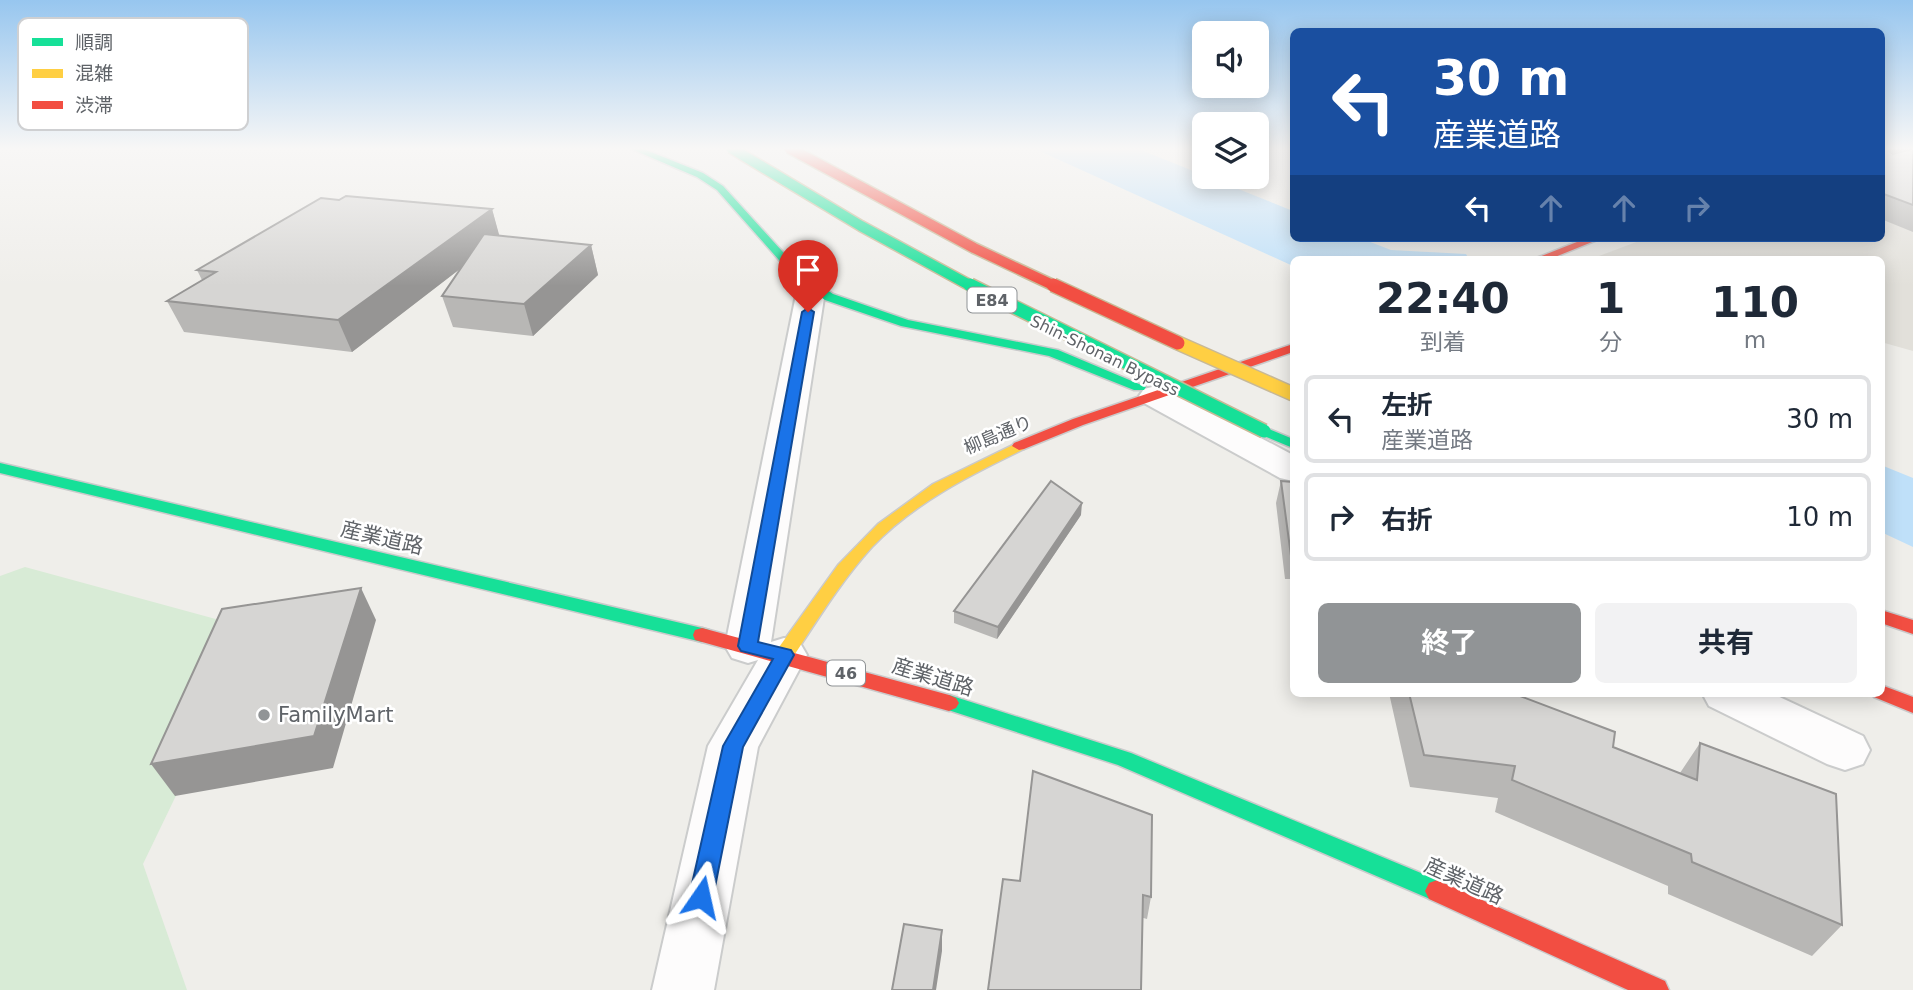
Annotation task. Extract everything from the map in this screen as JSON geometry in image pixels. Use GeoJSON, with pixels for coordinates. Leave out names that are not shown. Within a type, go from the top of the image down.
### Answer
{"type":"FeatureCollection","features":[{"type":"Feature","properties":{"kind":"main road"},"geometry":{"type":"LineString","coordinates":[[726,194],[826,296],[853,308],[893,319],[1040,349],[1079,360],[1157,396]]}},
{"type":"Feature","properties":{"kind":"main road","name":"Shin-Shonan Bypass"},"geometry":{"type":"LineString","coordinates":[[807,194],[906,255],[1005,307],[1290,443]]}},
{"type":"Feature","properties":{"kind":"main road","name":"E84"},"geometry":{"type":"LineString","coordinates":[[868,194],[1001,260],[1290,393]]}},
{"type":"Feature","properties":{"kind":"main road"},"geometry":{"type":"LineString","coordinates":[[1548,256],[1586,242]]}},
{"type":"Feature","properties":{"kind":"main road","name":"柳島通り"},"geometry":{"type":"LineString","coordinates":[[766,651],[829,590],[880,530],[948,479],[999,453],[1290,349]]}},
{"type":"Feature","properties":{"kind":"main road","name":"産業道路"},"geometry":{"type":"LineString","coordinates":[[0,468],[766,651],[1124,759],[1370,862],[1656,990]]}},
{"type":"Feature","properties":{"kind":"main road"},"geometry":{"type":"LineString","coordinates":[[1885,618],[1913,627]]}},
{"type":"Feature","properties":{"kind":"main road"},"geometry":{"type":"LineString","coordinates":[[1885,694],[1913,705]]}},
{"type":"Feature","properties":{"kind":"street"},"geometry":{"type":"LineString","coordinates":[[683,990],[733,746],[766,651],[813,285]]}},
{"type":"Feature","properties":{"kind":"street"},"geometry":{"type":"LineString","coordinates":[[1157,396],[1290,468]]}},
{"type":"Feature","properties":{"kind":"street"},"geometry":{"type":"LineString","coordinates":[[1735,697],[1845,750]]}},
{"type":"Feature","properties":{"kind":"shaded area"},"geometry":{"type":"Polygon","coordinates":[[[1885,194],[1913,194],[1913,351],[1885,343],[1885,256],[1599,256],[1636,242],[1885,242],[1885,194]]]}},
{"type":"Feature","properties":{"kind":"green space"},"geometry":{"type":"Polygon","coordinates":[[[25,567],[256,630],[143,864],[187,990],[0,990],[0,576],[25,567]]]}},
{"type":"Feature","properties":{"kind":"water"},"geometry":{"type":"Polygon","coordinates":[[[1135,194],[1251,194],[1290,210],[1290,242],[1370,242],[1391,250],[1467,256],[1290,256],[1290,265],[1135,194]]]}},
{"type":"Feature","properties":{"kind":"water"},"geometry":{"type":"Polygon","coordinates":[[[1885,467],[1913,478],[1913,547],[1885,534],[1885,467]]]}},
{"type":"Feature","properties":{"kind":"building"},"geometry":{"type":"Polygon","coordinates":[[[1885,194],[1885,194],[1913,194],[1913,205],[1885,194]]]}},
{"type":"Feature","properties":{"kind":"building"},"geometry":{"type":"Polygon","coordinates":[[[346,196],[492,209],[338,320],[167,301],[216,272],[197,270],[321,198],[339,200],[346,196]]]}},
{"type":"Feature","properties":{"kind":"building"},"geometry":{"type":"Polygon","coordinates":[[[484,234],[591,245],[524,304],[442,296],[484,234]]]}},
{"type":"Feature","properties":{"kind":"building"},"geometry":{"type":"Polygon","coordinates":[[[1051,481],[1082,503],[998,627],[954,611],[1051,481]]]}},
{"type":"Feature","properties":{"kind":"building"},"geometry":{"type":"Polygon","coordinates":[[[1281,481],[1290,482],[1290,548],[1281,481]]]}},
{"type":"Feature","properties":{"kind":"building"},"geometry":{"type":"Polygon","coordinates":[[[361,588],[314,736],[151,764],[222,609],[361,588]]]}},
{"type":"Feature","properties":{"kind":"building"},"geometry":{"type":"Polygon","coordinates":[[[1410,697],[1523,697],[1615,732],[1613,747],[1697,780],[1700,743],[1836,794],[1842,925],[1692,862],[1691,854],[1512,780],[1515,766],[1424,755],[1410,697]]]}},
{"type":"Feature","properties":{"kind":"building"},"geometry":{"type":"Polygon","coordinates":[[[1033,771],[1152,815],[1151,897],[1143,895],[1141,990],[988,990],[1003,879],[1020,881],[1033,771]]]}},
{"type":"Feature","properties":{"kind":"building"},"geometry":{"type":"Polygon","coordinates":[[[904,924],[942,930],[933,990],[892,990],[904,924]]]}},
{"type":"Feature","properties":{"kind":"traffic: fast"},"geometry":{"type":"LineString","coordinates":[[726,194],[798,275],[829,297],[905,323],[1053,353],[1139,387]]}},
{"type":"Feature","properties":{"kind":"traffic: fast"},"geometry":{"type":"LineString","coordinates":[[807,194],[1060,332],[1264,431]]}},
{"type":"Feature","properties":{"kind":"traffic: fast"},"geometry":{"type":"LineString","coordinates":[[1264,431],[1290,443]]}},
{"type":"Feature","properties":{"kind":"traffic: fast"},"geometry":{"type":"LineString","coordinates":[[0,468],[702,635]]}},
{"type":"Feature","properties":{"kind":"traffic: fast"},"geometry":{"type":"LineString","coordinates":[[949,703],[1124,759],[1437,891]]}},
{"type":"Feature","properties":{"kind":"traffic: slow"},"geometry":{"type":"LineString","coordinates":[[1178,343],[1290,393]]}},
{"type":"Feature","properties":{"kind":"traffic: slow"},"geometry":{"type":"LineString","coordinates":[[784,655],[844,570],[883,528],[939,488],[1019,446]]}},
{"type":"Feature","properties":{"kind":"traffic: jam"},"geometry":{"type":"LineString","coordinates":[[874,194],[974,248],[1178,343]]}},
{"type":"Feature","properties":{"kind":"traffic: jam"},"geometry":{"type":"LineString","coordinates":[[1548,256],[1586,242]]}},
{"type":"Feature","properties":{"kind":"traffic: jam"},"geometry":{"type":"LineString","coordinates":[[1019,446],[1078,422],[1290,349]]}},
{"type":"Feature","properties":{"kind":"traffic: jam"},"geometry":{"type":"LineString","coordinates":[[1885,617],[1913,627]]}},
{"type":"Feature","properties":{"kind":"traffic: jam"},"geometry":{"type":"LineString","coordinates":[[702,635],[949,703]]}},
{"type":"Feature","properties":{"kind":"traffic: jam"},"geometry":{"type":"LineString","coordinates":[[1885,694],[1913,705]]}},
{"type":"Feature","properties":{"kind":"traffic: jam"},"geometry":{"type":"LineString","coordinates":[[1437,891],[1656,990]]}},
{"type":"Feature","properties":{"kind":"place","name":"FamilyMart"},"geometry":{"type":"Point","coordinates":[264,715]}},
{"type":"Feature","properties":{"kind":"route"},"geometry":{"type":"LineString","coordinates":[[701,897],[733,746],[785,655],[748,646],[808,312]]}}]}
